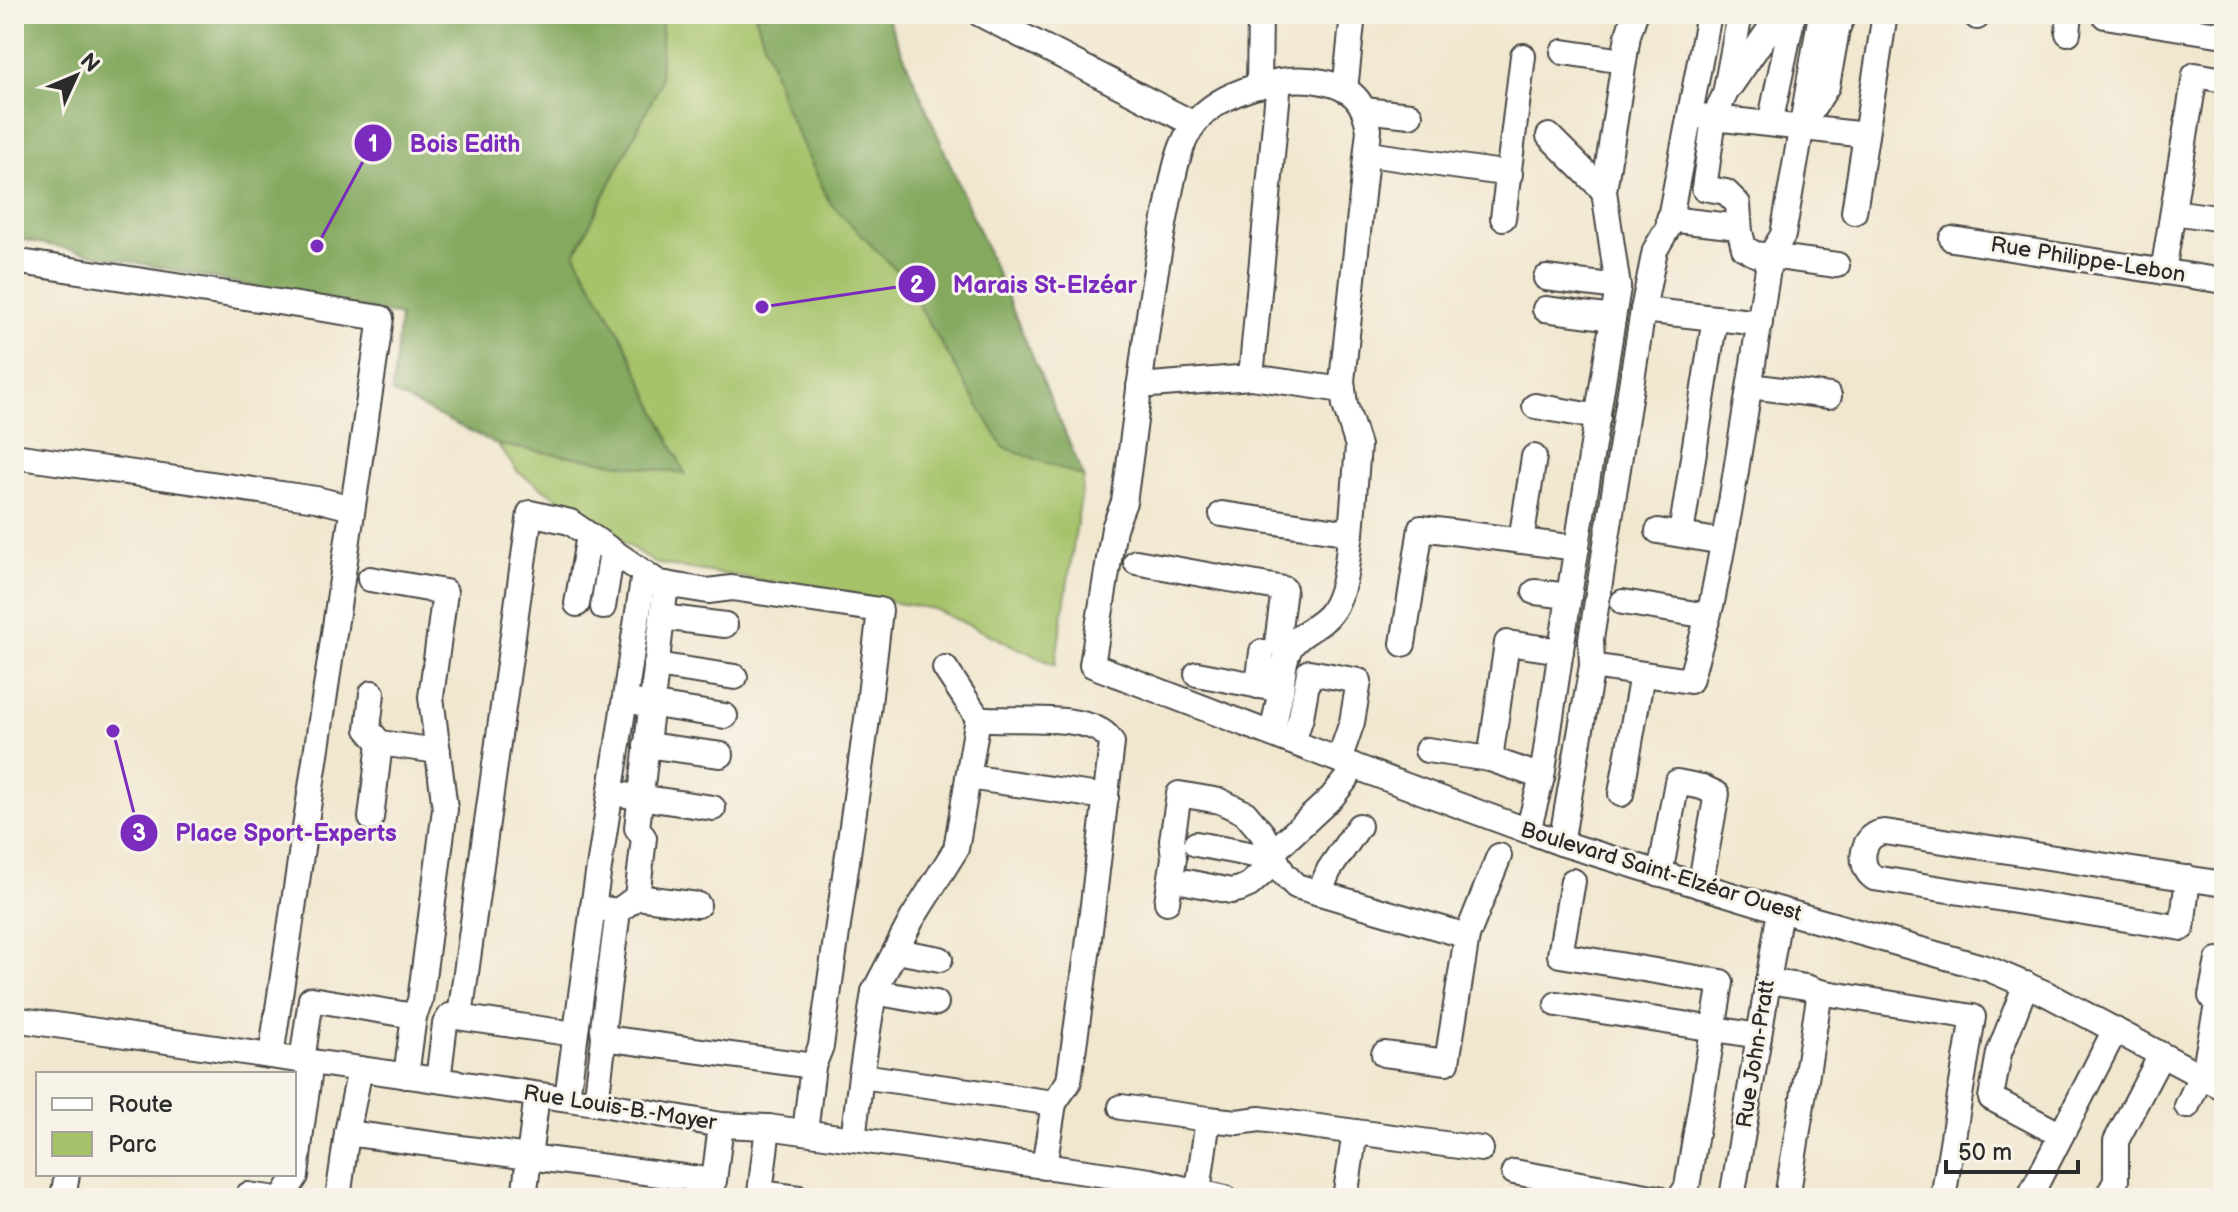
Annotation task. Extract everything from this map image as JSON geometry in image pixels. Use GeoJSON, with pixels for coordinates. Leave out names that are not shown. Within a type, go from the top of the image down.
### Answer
{"type":"FeatureCollection","features":[{"type":"Feature","properties":{"kind":"street"},"geometry":{"type":"LineString","coordinates":[[980,14],[1194,124]]}},
{"type":"Feature","properties":{"kind":"street"},"geometry":{"type":"LineString","coordinates":[[1251,377],[1269,84],[1260,14]]}},
{"type":"Feature","properties":{"kind":"street"},"geometry":{"type":"LineString","coordinates":[[1345,90],[1353,14]]}},
{"type":"Feature","properties":{"kind":"street"},"geometry":{"type":"LineString","coordinates":[[1528,831],[1542,777],[1618,287],[1604,191],[1628,35],[1635,14]]}},
{"type":"Feature","properties":{"kind":"street"},"geometry":{"type":"LineString","coordinates":[[1704,188],[1702,116],[1709,14]]}},
{"type":"Feature","properties":{"kind":"street"},"geometry":{"type":"LineString","coordinates":[[1725,94],[1740,14]]}},
{"type":"Feature","properties":{"kind":"street"},"geometry":{"type":"LineString","coordinates":[[1561,843],[1592,666],[1591,639],[1655,250],[1668,228],[1676,186],[1702,116],[1725,94],[1780,14]]}},
{"type":"Feature","properties":{"kind":"street"},"geometry":{"type":"LineString","coordinates":[[1770,124],[1793,14]]}},
{"type":"Feature","properties":{"kind":"street"},"geometry":{"type":"LineString","coordinates":[[1592,666],[1690,681],[1708,616],[1723,542],[1770,256],[1783,235],[1821,14]]}},
{"type":"Feature","properties":{"kind":"street"},"geometry":{"type":"LineString","coordinates":[[1801,127],[1827,86],[1843,14]]}},
{"type":"Feature","properties":{"kind":"street"},"geometry":{"type":"LineString","coordinates":[[1854,212],[1885,14]]}},
{"type":"Feature","properties":{"kind":"street"},"geometry":{"type":"LineString","coordinates":[[2105,16],[2224,35]]}},
{"type":"Feature","properties":{"kind":"street"},"geometry":{"type":"LineString","coordinates":[[1563,52],[1624,61]]}},
{"type":"Feature","properties":{"kind":"street"},"geometry":{"type":"LineString","coordinates":[[1503,218],[1523,56]]}},
{"type":"Feature","properties":{"kind":"street"},"geometry":{"type":"LineString","coordinates":[[2163,272],[2195,75],[2224,80]]}},
{"type":"Feature","properties":{"kind":"street"},"geometry":{"type":"LineString","coordinates":[[1270,688],[1295,641],[1327,618],[1343,582],[1351,533],[1358,446],[1343,390],[1369,130],[1359,101],[1345,90],[1318,81],[1269,84],[1215,104],[1194,124],[1182,148],[1157,261],[1138,395],[1251,377],[1343,390]]}},
{"type":"Feature","properties":{"kind":"street"},"geometry":{"type":"LineString","coordinates":[[1364,110],[1410,115]]}},
{"type":"Feature","properties":{"kind":"street"},"geometry":{"type":"LineString","coordinates":[[1702,116],[1866,135]]}},
{"type":"Feature","properties":{"kind":"street"},"geometry":{"type":"LineString","coordinates":[[1549,136],[1604,191]]}},
{"type":"Feature","properties":{"kind":"street"},"geometry":{"type":"LineString","coordinates":[[1368,154],[1510,174]]}},
{"type":"Feature","properties":{"kind":"street"},"geometry":{"type":"LineString","coordinates":[[1676,186],[1720,190],[1733,197],[1738,204],[1744,248],[1749,252],[1837,265]]}},
{"type":"Feature","properties":{"kind":"street"},"geometry":{"type":"LineString","coordinates":[[2173,212],[2223,219],[2224,210]]}},
{"type":"Feature","properties":{"kind":"street"},"geometry":{"type":"LineString","coordinates":[[1669,219],[1739,227]]}},
{"type":"Feature","properties":{"kind":"street","name":"Rue Philippe-Lebon"},"geometry":{"type":"LineString","coordinates":[[1952,239],[2224,281]]}},
{"type":"Feature","properties":{"kind":"street"},"geometry":{"type":"LineString","coordinates":[[14,261],[381,318],[271,1056]]}},
{"type":"Feature","properties":{"kind":"street"},"geometry":{"type":"LineString","coordinates":[[1546,278],[1618,287]]}},
{"type":"Feature","properties":{"kind":"street"},"geometry":{"type":"LineString","coordinates":[[1545,309],[1613,318]]}},
{"type":"Feature","properties":{"kind":"street"},"geometry":{"type":"LineString","coordinates":[[1643,310],[1760,323]]}},
{"type":"Feature","properties":{"kind":"street"},"geometry":{"type":"LineString","coordinates":[[1715,318],[1669,532],[1723,542]]}},
{"type":"Feature","properties":{"kind":"street"},"geometry":{"type":"LineString","coordinates":[[1750,386],[1829,396]]}},
{"type":"Feature","properties":{"kind":"street","name":"Boulevard Saint-Elzéar Ouest"},"geometry":{"type":"LineString","coordinates":[[1138,395],[1124,502],[1114,528],[1092,665],[1561,843],[1780,910],[1989,969],[2026,984],[2224,1088]]}},
{"type":"Feature","properties":{"kind":"street"},"geometry":{"type":"LineString","coordinates":[[1535,406],[1598,417]]}},
{"type":"Feature","properties":{"kind":"street"},"geometry":{"type":"LineString","coordinates":[[14,456],[316,499],[352,508]]}},
{"type":"Feature","properties":{"kind":"street"},"geometry":{"type":"LineString","coordinates":[[1521,541],[1534,457]]}},
{"type":"Feature","properties":{"kind":"street"},"geometry":{"type":"LineString","coordinates":[[460,1016],[530,513],[561,519],[655,579],[708,591],[732,588],[880,610],[821,1046],[813,1066],[805,1132]]}},
{"type":"Feature","properties":{"kind":"street"},"geometry":{"type":"LineString","coordinates":[[1222,514],[1351,533]]}},
{"type":"Feature","properties":{"kind":"street"},"geometry":{"type":"LineString","coordinates":[[1403,644],[1421,528],[1577,548]]}},
{"type":"Feature","properties":{"kind":"street"},"geometry":{"type":"LineString","coordinates":[[577,604],[589,535]]}},
{"type":"Feature","properties":{"kind":"street"},"geometry":{"type":"LineString","coordinates":[[603,607],[612,551]]}},
{"type":"Feature","properties":{"kind":"street"},"geometry":{"type":"LineString","coordinates":[[1136,562],[1284,589],[1278,636],[1282,647],[1288,652]]}},
{"type":"Feature","properties":{"kind":"street"},"geometry":{"type":"LineString","coordinates":[[370,579],[445,592],[431,697],[445,809],[420,1001],[414,1016],[406,1076]]}},
{"type":"Feature","properties":{"kind":"street"},"geometry":{"type":"LineString","coordinates":[[596,1103],[603,1028],[627,904],[644,838],[637,828],[662,617],[655,579]]}},
{"type":"Feature","properties":{"kind":"street"},"geometry":{"type":"LineString","coordinates":[[567,1098],[625,701],[655,579]]}},
{"type":"Feature","properties":{"kind":"street"},"geometry":{"type":"LineString","coordinates":[[1535,592],[1569,596]]}},
{"type":"Feature","properties":{"kind":"street"},"geometry":{"type":"LineString","coordinates":[[1623,602],[1708,616]]}},
{"type":"Feature","properties":{"kind":"street"},"geometry":{"type":"LineString","coordinates":[[662,617],[725,625]]}},
{"type":"Feature","properties":{"kind":"street"},"geometry":{"type":"LineString","coordinates":[[1490,759],[1507,643],[1561,651]]}},
{"type":"Feature","properties":{"kind":"street"},"geometry":{"type":"LineString","coordinates":[[1262,652],[1282,738]]}},
{"type":"Feature","properties":{"kind":"street"},"geometry":{"type":"LineString","coordinates":[[656,665],[735,677]]}},
{"type":"Feature","properties":{"kind":"street"},"geometry":{"type":"LineString","coordinates":[[853,1139],[873,999],[912,919],[956,849],[978,718],[945,668]]}},
{"type":"Feature","properties":{"kind":"street"},"geometry":{"type":"LineString","coordinates":[[1196,844],[1259,856],[1272,853],[1332,797],[1347,778],[1346,763],[1359,681],[1309,672],[1301,717],[1282,738]]}},
{"type":"Feature","properties":{"kind":"street"},"geometry":{"type":"LineString","coordinates":[[1197,674],[1270,688]]}},
{"type":"Feature","properties":{"kind":"street"},"geometry":{"type":"LineString","coordinates":[[1621,794],[1642,674]]}},
{"type":"Feature","properties":{"kind":"street"},"geometry":{"type":"LineString","coordinates":[[372,693],[368,729],[380,743],[438,751]]}},
{"type":"Feature","properties":{"kind":"street"},"geometry":{"type":"LineString","coordinates":[[625,701],[725,716]]}},
{"type":"Feature","properties":{"kind":"street"},"geometry":{"type":"LineString","coordinates":[[978,718],[1047,719],[1084,725],[1108,734],[1112,743],[1069,1081],[1054,1103],[1044,1167]]}},
{"type":"Feature","properties":{"kind":"street"},"geometry":{"type":"LineString","coordinates":[[371,818],[380,743]]}},
{"type":"Feature","properties":{"kind":"street"},"geometry":{"type":"LineString","coordinates":[[646,745],[721,755]]}},
{"type":"Feature","properties":{"kind":"street"},"geometry":{"type":"LineString","coordinates":[[1427,750],[1490,759],[1542,777]]}},
{"type":"Feature","properties":{"kind":"street"},"geometry":{"type":"LineString","coordinates":[[968,777],[1106,797]]}},
{"type":"Feature","properties":{"kind":"street"},"geometry":{"type":"LineString","coordinates":[[1660,874],[1677,782],[1702,787],[1717,794],[1700,886]]}},
{"type":"Feature","properties":{"kind":"street"},"geometry":{"type":"LineString","coordinates":[[611,793],[713,808]]}},
{"type":"Feature","properties":{"kind":"street"},"geometry":{"type":"LineString","coordinates":[[1159,900],[1174,858],[1172,840],[1179,794],[1236,807],[1257,826],[1283,873],[1296,886],[1467,936]]}},
{"type":"Feature","properties":{"kind":"street"},"geometry":{"type":"LineString","coordinates":[[1319,893],[1329,870],[1359,826]]}},
{"type":"Feature","properties":{"kind":"street"},"geometry":{"type":"LineString","coordinates":[[2188,878],[2182,928],[1888,881],[1870,876],[1863,861],[1870,837],[1877,832],[1885,832],[2188,878],[2224,884]]}},
{"type":"Feature","properties":{"kind":"street"},"geometry":{"type":"LineString","coordinates":[[1187,882],[1231,891],[1240,889],[1268,868],[1272,853]]}},
{"type":"Feature","properties":{"kind":"street"},"geometry":{"type":"LineString","coordinates":[[1384,1054],[1447,1062],[1467,936],[1499,856]]}},
{"type":"Feature","properties":{"kind":"street"},"geometry":{"type":"LineString","coordinates":[[1514,1172],[1665,1198],[1687,1187],[1721,982],[1560,955],[1573,881]]}},
{"type":"Feature","properties":{"kind":"street"},"geometry":{"type":"LineString","coordinates":[[593,907],[698,905]]}},
{"type":"Feature","properties":{"kind":"street","name":"Rue John-Pratt"},"geometry":{"type":"LineString","coordinates":[[1732,1198],[1780,910]]}},
{"type":"Feature","properties":{"kind":"street"},"geometry":{"type":"LineString","coordinates":[[896,951],[940,959]]}},
{"type":"Feature","properties":{"kind":"street"},"geometry":{"type":"LineString","coordinates":[[2187,1106],[2207,1059],[2217,1005],[2211,996],[2218,960]]}},
{"type":"Feature","properties":{"kind":"street"},"geometry":{"type":"LineString","coordinates":[[1768,981],[1973,1017],[1943,1198]]}},
{"type":"Feature","properties":{"kind":"street"},"geometry":{"type":"LineString","coordinates":[[2026,984],[1999,1053],[1991,1098],[2061,1135]]}},
{"type":"Feature","properties":{"kind":"street"},"geometry":{"type":"LineString","coordinates":[[1787,1198],[1820,992]]}},
{"type":"Feature","properties":{"kind":"street"},"geometry":{"type":"LineString","coordinates":[[282,1198],[296,1176],[311,999],[414,1016]]}},
{"type":"Feature","properties":{"kind":"street"},"geometry":{"type":"LineString","coordinates":[[873,999],[933,1009]]}},
{"type":"Feature","properties":{"kind":"street"},"geometry":{"type":"LineString","coordinates":[[1557,1004],[1759,1036]]}},
{"type":"Feature","properties":{"kind":"street"},"geometry":{"type":"LineString","coordinates":[[438,1080],[445,1024],[450,1016],[575,1034]]}},
{"type":"Feature","properties":{"kind":"street","name":"Rue Louis-B.-Mayer"},"geometry":{"type":"LineString","coordinates":[[15,1025],[271,1056],[567,1098],[721,1125],[768,1127],[1044,1167],[1096,1186],[1150,1181],[1198,1195],[1225,1198]]}},
{"type":"Feature","properties":{"kind":"street"},"geometry":{"type":"LineString","coordinates":[[2029,1198],[2115,1030]]}},
{"type":"Feature","properties":{"kind":"street"},"geometry":{"type":"LineString","coordinates":[[604,1038],[813,1066]]}},
{"type":"Feature","properties":{"kind":"street"},"geometry":{"type":"LineString","coordinates":[[2107,1198],[2116,1181],[2116,1141],[2161,1055]]}},
{"type":"Feature","properties":{"kind":"street"},"geometry":{"type":"LineString","coordinates":[[338,1198],[360,1069]]}},
{"type":"Feature","properties":{"kind":"street"},"geometry":{"type":"LineString","coordinates":[[861,1076],[1054,1103]]}},
{"type":"Feature","properties":{"kind":"street"},"geometry":{"type":"LineString","coordinates":[[524,1198],[537,1095]]}},
{"type":"Feature","properties":{"kind":"street"},"geometry":{"type":"LineString","coordinates":[[1121,1107],[1237,1122],[1260,1119],[1481,1149]]}},
{"type":"Feature","properties":{"kind":"street"},"geometry":{"type":"LineString","coordinates":[[1198,1195],[1208,1119]]}},
{"type":"Feature","properties":{"kind":"street"},"geometry":{"type":"LineString","coordinates":[[347,1133],[529,1157],[713,1189],[721,1125]]}},
{"type":"Feature","properties":{"kind":"street"},"geometry":{"type":"LineString","coordinates":[[768,1127],[759,1195],[799,1198]]}},
{"type":"Feature","properties":{"kind":"street"},"geometry":{"type":"LineString","coordinates":[[1345,1198],[1355,1132]]}},
{"type":"Feature","properties":{"kind":"street"},"geometry":{"type":"LineString","coordinates":[[63,1198],[67,1176]]}},
{"type":"Feature","properties":{"kind":"street"},"geometry":{"type":"LineString","coordinates":[[247,1198],[248,1195],[270,1198]]}},
{"type":"Feature","properties":{"kind":"green space"},"geometry":{"type":"Polygon","coordinates":[[[14,14],[662,14],[660,84],[575,254],[624,341],[685,474],[498,445],[392,393],[400,316],[14,238],[14,14]]]}},
{"type":"Feature","properties":{"kind":"green space"},"geometry":{"type":"Polygon","coordinates":[[[662,14],[755,14],[785,107],[830,203],[900,274],[1003,446],[1084,477],[1055,665],[934,609],[655,563],[518,472],[498,445],[685,474],[624,341],[575,254],[660,84],[662,14]]]}},
{"type":"Feature","properties":{"kind":"green space"},"geometry":{"type":"Polygon","coordinates":[[[755,14],[886,14],[1084,477],[1003,447],[900,274],[830,203],[785,107],[755,14]]]}},
{"type":"Feature","properties":{"kind":"place","name":"Bois Edith"},"geometry":{"type":"Point","coordinates":[317,246]}},
{"type":"Feature","properties":{"kind":"place","name":"Marais St-Elzéar"},"geometry":{"type":"Point","coordinates":[762,307]}},
{"type":"Feature","properties":{"kind":"place","name":"Place Sport-Experts"},"geometry":{"type":"Point","coordinates":[113,731]}}]}
